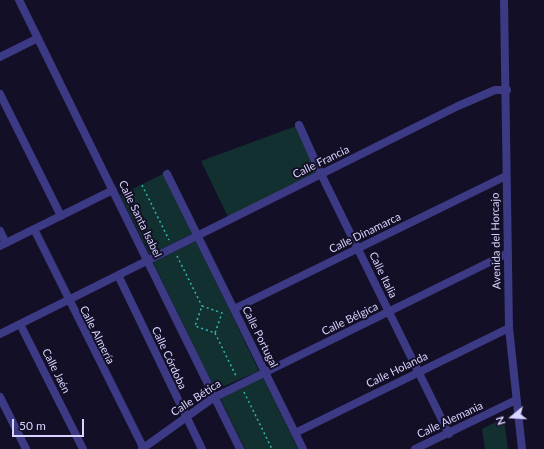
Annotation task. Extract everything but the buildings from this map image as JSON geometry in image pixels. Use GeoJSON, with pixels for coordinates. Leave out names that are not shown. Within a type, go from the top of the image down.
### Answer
{"type":"FeatureCollection","features":[{"type":"Feature","properties":{"kind":"street","name":"Calle Santa Isabel"},"geometry":{"type":"LineString","coordinates":[[19,0],[148,260],[213,398],[240,449]]}},
{"type":"Feature","properties":{"kind":"street","name":"Avenida del Horcajo"},"geometry":{"type":"LineString","coordinates":[[504,0],[507,90],[506,176],[509,328],[522,449]]}},
{"type":"Feature","properties":{"kind":"street"},"geometry":{"type":"LineString","coordinates":[[0,57],[38,38]]}},
{"type":"Feature","properties":{"kind":"street","name":"Calle Francia"},"geometry":{"type":"LineString","coordinates":[[0,334],[458,106],[495,90],[507,90]]}},
{"type":"Feature","properties":{"kind":"street"},"geometry":{"type":"LineString","coordinates":[[0,94],[61,216]]}},
{"type":"Feature","properties":{"kind":"street","name":"Calle Italia"},"geometry":{"type":"LineString","coordinates":[[299,125],[321,174],[449,434]]}},
{"type":"Feature","properties":{"kind":"street","name":"Calle Portugal"},"geometry":{"type":"LineString","coordinates":[[167,174],[303,449]]}},
{"type":"Feature","properties":{"kind":"street","name":"Calle Dinamarca"},"geometry":{"type":"LineString","coordinates":[[234,310],[506,176]]}},
{"type":"Feature","properties":{"kind":"street"},"geometry":{"type":"LineString","coordinates":[[0,232],[3,244],[113,190]]}},
{"type":"Feature","properties":{"kind":"street","name":"Calle Almería"},"geometry":{"type":"LineString","coordinates":[[34,229],[143,449]]}},
{"type":"Feature","properties":{"kind":"street","name":"Calle Bélgica"},"geometry":{"type":"LineString","coordinates":[[265,372],[508,253]]}},
{"type":"Feature","properties":{"kind":"street","name":"Calle Córdoba"},"geometry":{"type":"LineString","coordinates":[[118,275],[185,418],[202,449]]}},
{"type":"Feature","properties":{"kind":"street","name":"Calle Jaén"},"geometry":{"type":"LineString","coordinates":[[20,324],[83,449]]}},
{"type":"Feature","properties":{"kind":"street","name":"Calle Holanda"},"geometry":{"type":"LineString","coordinates":[[295,433],[509,328]]}},
{"type":"Feature","properties":{"kind":"street","name":"Calle Bética"},"geometry":{"type":"LineString","coordinates":[[143,449],[213,398],[265,372]]}},
{"type":"Feature","properties":{"kind":"street"},"geometry":{"type":"LineString","coordinates":[[0,397],[26,449]]}},
{"type":"Feature","properties":{"kind":"street","name":"Calle Alemania"},"geometry":{"type":"LineString","coordinates":[[415,449],[449,434],[516,400]]}},
{"type":"Feature","properties":{"kind":"path"},"geometry":{"type":"LineString","coordinates":[[202,306],[222,313],[215,333],[194,326],[202,306]]}},
{"type":"Feature","properties":{"kind":"green space"},"geometry":{"type":"Polygon","coordinates":[[[299,125],[321,174],[229,219],[201,161],[299,125]]]}},
{"type":"Feature","properties":{"kind":"green space"},"geometry":{"type":"Polygon","coordinates":[[[163,174],[193,233],[150,255],[120,195],[163,174]]]}},
{"type":"Feature","properties":{"kind":"green space"},"geometry":{"type":"Polygon","coordinates":[[[196,241],[259,371],[215,390],[153,262],[196,241]]]}},
{"type":"Feature","properties":{"kind":"green space"},"geometry":{"type":"Polygon","coordinates":[[[263,377],[298,449],[245,449],[220,398],[263,377]]]}},
{"type":"Feature","properties":{"kind":"green space"},"geometry":{"type":"Polygon","coordinates":[[[504,418],[508,449],[485,449],[482,429],[504,418]]]}}]}
